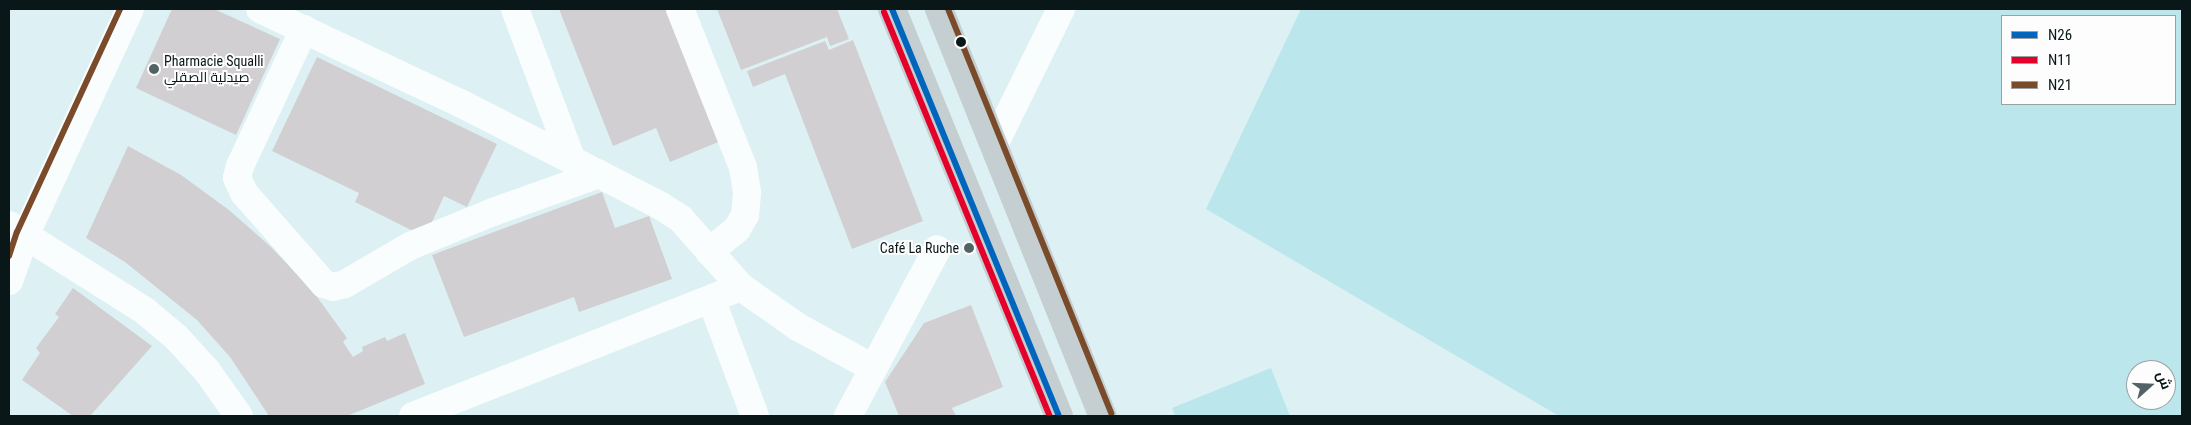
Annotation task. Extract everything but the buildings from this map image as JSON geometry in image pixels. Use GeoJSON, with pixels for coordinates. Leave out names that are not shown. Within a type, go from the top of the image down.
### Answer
{"type":"FeatureCollection","features":[{"type":"Feature","properties":{"kind":"main road"},"geometry":{"type":"LineString","coordinates":[[892,9],[1059,416]]}},
{"type":"Feature","properties":{"kind":"main road"},"geometry":{"type":"LineString","coordinates":[[939,9],[1103,416]]}},
{"type":"Feature","properties":{"kind":"street"},"geometry":{"type":"LineString","coordinates":[[9,282],[17,230],[130,9]]}},
{"type":"Feature","properties":{"kind":"street"},"geometry":{"type":"LineString","coordinates":[[260,9],[460,103],[661,206],[681,219],[741,287],[798,327],[873,368]]}},
{"type":"Feature","properties":{"kind":"street"},"geometry":{"type":"LineString","coordinates":[[514,9],[572,161]]}},
{"type":"Feature","properties":{"kind":"street"},"geometry":{"type":"LineString","coordinates":[[680,9],[743,167],[747,193],[745,215],[737,229],[709,252]]}},
{"type":"Feature","properties":{"kind":"street"},"geometry":{"type":"LineString","coordinates":[[994,145],[1060,9]]}},
{"type":"Feature","properties":{"kind":"street"},"geometry":{"type":"LineString","coordinates":[[304,29],[240,166],[237,178],[244,192],[324,284],[333,287],[346,284],[410,246],[493,212],[599,174]]}},
{"type":"Feature","properties":{"kind":"street"},"geometry":{"type":"LineString","coordinates":[[17,230],[145,311],[176,337],[207,371],[239,416]]}},
{"type":"Feature","properties":{"kind":"street"},"geometry":{"type":"LineString","coordinates":[[856,411],[873,368],[937,250]]}},
{"type":"Feature","properties":{"kind":"street"},"geometry":{"type":"LineString","coordinates":[[413,416],[741,287]]}},
{"type":"Feature","properties":{"kind":"street"},"geometry":{"type":"LineString","coordinates":[[711,299],[755,416]]}},
{"type":"Feature","properties":{"kind":"shaded area"},"geometry":{"type":"Polygon","coordinates":[[[1301,9],[2182,9],[2182,416],[1559,416],[1206,209],[1301,9]]]}},
{"type":"Feature","properties":{"kind":"shaded area"},"geometry":{"type":"Polygon","coordinates":[[[1271,368],[1290,416],[1175,416],[1172,408],[1271,368]]]}},
{"type":"Feature","properties":{"kind":"transit line","name":"N21"},"geometry":{"type":"LineString","coordinates":[[9,256],[17,232],[120,9]]}},
{"type":"Feature","properties":{"kind":"transit line","name":"N26"},"geometry":{"type":"LineString","coordinates":[[892,9],[1059,416]]}},
{"type":"Feature","properties":{"kind":"transit line","name":"N21"},"geometry":{"type":"LineString","coordinates":[[948,9],[1111,413]]}},
{"type":"Feature","properties":{"kind":"transit line","name":"N11"},"geometry":{"type":"LineString","coordinates":[[884,12],[1050,416]]}},
{"type":"Feature","properties":{"kind":"place","name":"Pharmacie Squalli صيدلية الصقلي"},"geometry":{"type":"Point","coordinates":[154,69]}},
{"type":"Feature","properties":{"kind":"place","name":"Café La Ruche"},"geometry":{"type":"Point","coordinates":[969,248]}}]}
